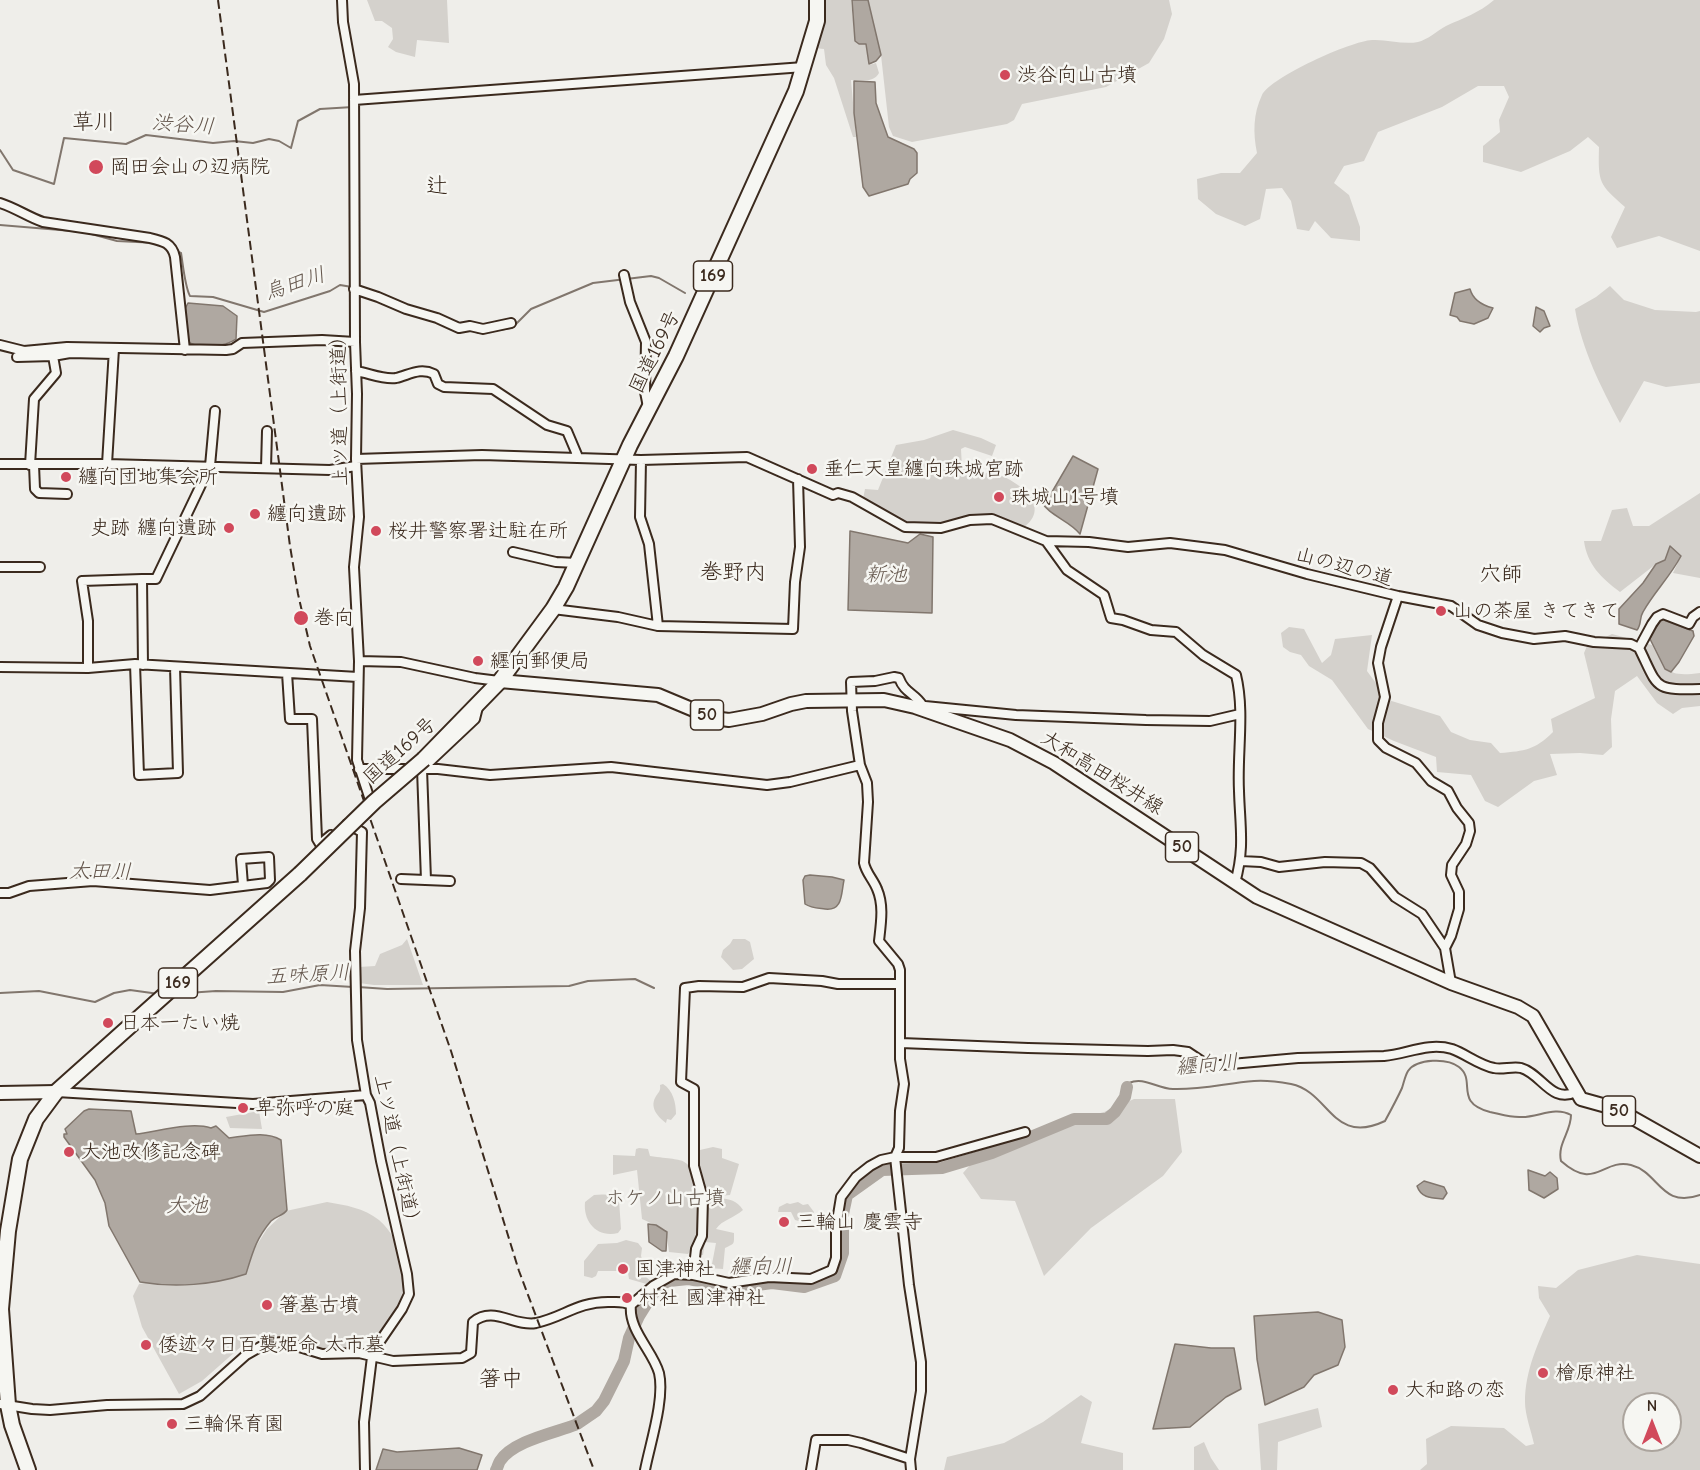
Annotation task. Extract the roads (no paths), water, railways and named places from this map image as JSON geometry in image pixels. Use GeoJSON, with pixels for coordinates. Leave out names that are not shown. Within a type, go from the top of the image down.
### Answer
{"type":"FeatureCollection","features":[{"type":"Feature","properties":{"kind":"highway","name":"国道169号"},"geometry":{"type":"LineString","coordinates":[[28,1470],[4,1405],[1,1316],[8,1231],[20,1159],[36,1119],[56,1092],[300,874],[374,802],[423,764],[500,681],[553,609],[676,356],[796,92],[817,21],[817,0]]}},
{"type":"Feature","properties":{"kind":"main road","name":"大和高田桜井線"},"geometry":{"type":"LineString","coordinates":[[500,681],[658,695],[713,718],[729,720],[762,714],[806,701],[884,700],[919,706],[1010,740],[1054,763],[1257,897],[1451,984],[1518,1007],[1533,1017],[1576,1092]]}},
{"type":"Feature","properties":{"kind":"main road"},"geometry":{"type":"LineString","coordinates":[[0,1093],[56,1092]]}},
{"type":"Feature","properties":{"kind":"main road","name":"50"},"geometry":{"type":"LineString","coordinates":[[1576,1092],[1581,1100],[1617,1109],[1700,1156]]}},
{"type":"Feature","properties":{"kind":"street","name":"上ツ道（上街道）"},"geometry":{"type":"LineString","coordinates":[[342,0],[343,22],[354,84],[356,463],[359,517],[354,567],[359,661],[357,760],[373,810]]}},
{"type":"Feature","properties":{"kind":"street"},"geometry":{"type":"LineString","coordinates":[[354,100],[804,67]]}},
{"type":"Feature","properties":{"kind":"street"},"geometry":{"type":"LineString","coordinates":[[0,203],[43,222],[150,238],[167,243],[173,248],[175,257],[185,350]]}},
{"type":"Feature","properties":{"kind":"street"},"geometry":{"type":"LineString","coordinates":[[624,275],[630,302],[646,342],[645,392],[649,409]]}},
{"type":"Feature","properties":{"kind":"street"},"geometry":{"type":"LineString","coordinates":[[354,289],[459,328],[471,326],[483,329],[511,323]]}},
{"type":"Feature","properties":{"kind":"street"},"geometry":{"type":"LineString","coordinates":[[17,357],[114,351],[226,350],[233,349],[242,343],[275,341],[355,342]]}},
{"type":"Feature","properties":{"kind":"street"},"geometry":{"type":"LineString","coordinates":[[0,345],[24,351],[67,347],[114,351]]}},
{"type":"Feature","properties":{"kind":"street"},"geometry":{"type":"LineString","coordinates":[[107,464],[114,351]]}},
{"type":"Feature","properties":{"kind":"street"},"geometry":{"type":"LineString","coordinates":[[53,356],[56,373],[34,399],[32,465],[35,489],[39,494],[67,494]]}},
{"type":"Feature","properties":{"kind":"street"},"geometry":{"type":"LineString","coordinates":[[356,371],[391,378],[408,373],[429,372],[434,374],[438,384],[444,387],[493,389],[547,425],[567,431],[578,457]]}},
{"type":"Feature","properties":{"kind":"street"},"geometry":{"type":"LineString","coordinates":[[88,668],[88,621],[82,581],[156,579],[210,466],[215,411]]}},
{"type":"Feature","properties":{"kind":"street"},"geometry":{"type":"LineString","coordinates":[[266,468],[267,431]]}},
{"type":"Feature","properties":{"kind":"street"},"geometry":{"type":"LineString","coordinates":[[0,464],[107,464],[330,470],[356,463],[482,455],[641,460],[747,457],[833,495],[838,493],[852,497],[905,527],[941,528],[970,520],[992,519],[1046,541],[1067,570],[1104,595],[1111,618],[1151,630],[1176,632],[1203,655],[1236,675],[1240,714],[1241,861],[1235,883]]}},
{"type":"Feature","properties":{"kind":"street"},"geometry":{"type":"LineString","coordinates":[[641,460],[640,518],[649,544],[658,626]]}},
{"type":"Feature","properties":{"kind":"street"},"geometry":{"type":"LineString","coordinates":[[553,609],[618,617],[658,626],[793,629],[795,582],[800,547],[798,479]]}},
{"type":"Feature","properties":{"kind":"street","name":"山の辺の道"},"geometry":{"type":"LineString","coordinates":[[1046,541],[1089,542],[1128,547],[1161,543],[1202,546],[1225,550],[1398,596],[1381,646],[1378,663],[1385,697],[1378,723],[1378,740],[1386,748],[1416,763],[1431,781],[1448,791],[1457,808],[1469,823],[1470,831],[1466,844],[1452,865],[1451,876],[1459,892],[1459,909],[1445,948]]}},
{"type":"Feature","properties":{"kind":"street"},"geometry":{"type":"LineString","coordinates":[[513,552],[556,562],[577,563]]}},
{"type":"Feature","properties":{"kind":"street"},"geometry":{"type":"LineString","coordinates":[[0,567],[40,567]]}},
{"type":"Feature","properties":{"kind":"street"},"geometry":{"type":"LineString","coordinates":[[142,579],[139,775],[178,773],[175,667]]}},
{"type":"Feature","properties":{"kind":"street"},"geometry":{"type":"LineString","coordinates":[[1398,596],[1451,606],[1478,625],[1502,633],[1534,639],[1565,636],[1594,642],[1631,644],[1639,648],[1654,680],[1660,686],[1667,689],[1700,689]]}},
{"type":"Feature","properties":{"kind":"street"},"geometry":{"type":"LineString","coordinates":[[1639,648],[1657,617],[1663,614],[1689,624],[1700,612]]}},
{"type":"Feature","properties":{"kind":"street"},"geometry":{"type":"LineString","coordinates":[[359,661],[401,662],[500,681]]}},
{"type":"Feature","properties":{"kind":"street"},"geometry":{"type":"LineString","coordinates":[[0,667],[88,668],[139,665],[358,677]]}},
{"type":"Feature","properties":{"kind":"street","name":"上ツ道（上街道）"},"geometry":{"type":"LineString","coordinates":[[287,673],[290,719],[312,719],[316,839],[320,844],[346,823],[362,832],[356,962],[357,1040],[366,1095],[407,1274],[409,1294],[372,1357],[364,1422],[365,1470]]}},
{"type":"Feature","properties":{"kind":"street"},"geometry":{"type":"LineString","coordinates":[[911,1470],[910,1459],[921,1391],[921,1362],[909,1285],[895,1160],[899,1148],[900,1111],[904,1084],[900,1059],[900,984],[898,964],[879,941],[882,914],[879,897],[864,863],[867,783],[860,765],[851,682],[899,678],[903,688],[916,696],[919,706],[1016,715],[1210,721],[1240,714]]}},
{"type":"Feature","properties":{"kind":"street"},"geometry":{"type":"LineString","coordinates":[[359,769],[423,764],[438,769],[490,775],[611,767],[767,785],[790,782],[860,765]]}},
{"type":"Feature","properties":{"kind":"street"},"geometry":{"type":"LineString","coordinates":[[423,764],[426,880]]}},
{"type":"Feature","properties":{"kind":"street"},"geometry":{"type":"LineString","coordinates":[[0,894],[29,886],[93,881],[210,890],[267,883],[270,880],[269,857],[241,859],[243,885]]}},
{"type":"Feature","properties":{"kind":"street"},"geometry":{"type":"LineString","coordinates":[[1241,861],[1261,862],[1279,867],[1325,862],[1361,863],[1370,868],[1395,897],[1422,914],[1445,948],[1451,984]]}},
{"type":"Feature","properties":{"kind":"street"},"geometry":{"type":"LineString","coordinates":[[401,879],[450,881]]}},
{"type":"Feature","properties":{"kind":"street"},"geometry":{"type":"LineString","coordinates":[[693,1275],[696,1249],[702,1236],[703,1198],[694,1166],[694,1089],[681,1082],[685,988],[743,987],[769,978],[838,984],[900,984]]}},
{"type":"Feature","properties":{"kind":"street"},"geometry":{"type":"LineString","coordinates":[[901,1043],[1173,1050],[1188,1052],[1209,1066],[1298,1058],[1398,1055],[1422,1047],[1439,1047],[1456,1051],[1494,1068],[1521,1068],[1535,1076],[1559,1096],[1569,1096],[1576,1092]]}},
{"type":"Feature","properties":{"kind":"street"},"geometry":{"type":"LineString","coordinates":[[77,1073],[72,1087],[77,1092]]}},
{"type":"Feature","properties":{"kind":"street"},"geometry":{"type":"LineString","coordinates":[[56,1092],[253,1104],[366,1095]]}},
{"type":"Feature","properties":{"kind":"street"},"geometry":{"type":"LineString","coordinates":[[631,1305],[674,1274],[693,1275],[722,1282],[743,1282],[769,1277],[811,1279],[832,1270],[836,1258],[836,1227],[841,1197],[856,1177],[870,1166],[881,1160],[936,1157],[1025,1132]]}},
{"type":"Feature","properties":{"kind":"street"},"geometry":{"type":"LineString","coordinates":[[4,1405],[50,1410],[107,1405],[183,1404],[200,1396],[246,1355],[267,1343],[283,1342],[322,1354],[351,1352],[393,1361],[467,1357],[472,1350],[473,1322],[479,1317],[498,1316],[530,1324],[593,1302],[626,1302],[631,1305],[635,1325],[643,1343],[651,1353],[661,1384],[651,1450],[645,1470]]}},
{"type":"Feature","properties":{"kind":"street"},"geometry":{"type":"LineString","coordinates":[[811,1470],[816,1440],[848,1440],[910,1459]]}},
{"type":"Feature","properties":{"kind":"water"},"geometry":{"type":"Polygon","coordinates":[[[852,0],[868,0],[881,55],[869,64],[866,44],[859,44],[855,41],[852,0]]]}},
{"type":"Feature","properties":{"kind":"water"},"geometry":{"type":"Polygon","coordinates":[[[854,81],[875,82],[876,103],[888,137],[914,149],[917,153],[917,173],[908,184],[869,196],[863,187],[854,113],[854,81]]]}},
{"type":"Feature","properties":{"kind":"water"},"geometry":{"type":"Polygon","coordinates":[[[1470,289],[1478,301],[1493,308],[1488,318],[1474,324],[1460,321],[1457,317],[1450,315],[1455,293],[1470,289]]]}},
{"type":"Feature","properties":{"kind":"water"},"geometry":{"type":"Polygon","coordinates":[[[188,303],[223,306],[237,316],[236,339],[212,346],[199,346],[188,342],[185,309],[188,303]]]}},
{"type":"Feature","properties":{"kind":"water"},"geometry":{"type":"Polygon","coordinates":[[[1536,307],[1544,311],[1550,326],[1540,332],[1533,326],[1536,307]]]}},
{"type":"Feature","properties":{"kind":"water"},"geometry":{"type":"Polygon","coordinates":[[[1073,456],[1098,469],[1080,534],[1049,511],[1041,501],[1052,492],[1073,456]]]}},
{"type":"Feature","properties":{"kind":"water","name":"新池"},"geometry":{"type":"Polygon","coordinates":[[[850,531],[908,543],[920,534],[933,537],[932,613],[848,610],[850,531]]]}},
{"type":"Feature","properties":{"kind":"water"},"geometry":{"type":"Polygon","coordinates":[[[1670,546],[1681,556],[1643,612],[1639,628],[1637,630],[1619,624],[1619,609],[1643,583],[1656,564],[1665,560],[1670,546]]]}},
{"type":"Feature","properties":{"kind":"water"},"geometry":{"type":"Polygon","coordinates":[[[1661,619],[1693,631],[1694,636],[1671,672],[1665,669],[1650,639],[1661,619]]]}},
{"type":"Feature","properties":{"kind":"water"},"geometry":{"type":"Polygon","coordinates":[[[805,876],[844,880],[840,900],[835,907],[825,909],[805,904],[803,880],[805,876]]]}},
{"type":"Feature","properties":{"kind":"water","name":"大池"},"geometry":{"type":"Polygon","coordinates":[[[89,1109],[131,1111],[136,1134],[184,1126],[211,1128],[216,1126],[229,1138],[262,1135],[281,1140],[287,1210],[271,1221],[258,1240],[246,1274],[220,1281],[194,1284],[167,1285],[140,1282],[109,1226],[105,1203],[95,1180],[64,1137],[64,1134],[67,1134],[65,1129],[89,1109]]]}},
{"type":"Feature","properties":{"kind":"water"},"geometry":{"type":"Polygon","coordinates":[[[1528,1170],[1545,1176],[1550,1172],[1557,1178],[1558,1189],[1544,1198],[1529,1190],[1528,1170]]]}},
{"type":"Feature","properties":{"kind":"water"},"geometry":{"type":"Polygon","coordinates":[[[1424,1181],[1444,1187],[1447,1193],[1443,1199],[1431,1198],[1421,1193],[1417,1186],[1424,1181]]]}},
{"type":"Feature","properties":{"kind":"water"},"geometry":{"type":"Polygon","coordinates":[[[648,1224],[656,1225],[667,1232],[666,1251],[662,1251],[649,1242],[648,1224]]]}},
{"type":"Feature","properties":{"kind":"water"},"geometry":{"type":"Polygon","coordinates":[[[1318,1312],[1342,1320],[1345,1347],[1338,1365],[1314,1375],[1304,1387],[1265,1405],[1257,1359],[1254,1316],[1318,1312]]]}},
{"type":"Feature","properties":{"kind":"water"},"geometry":{"type":"Polygon","coordinates":[[[1175,1344],[1234,1348],[1241,1389],[1226,1397],[1190,1427],[1153,1429],[1175,1344]]]}},
{"type":"Feature","properties":{"kind":"water"},"geometry":{"type":"Polygon","coordinates":[[[459,1448],[482,1455],[477,1470],[376,1470],[383,1449],[397,1452],[459,1448]]]}},
{"type":"Feature","properties":{"kind":"waterway","name":"渋谷川"},"geometry":{"type":"LineString","coordinates":[[0,150],[13,170],[54,184],[64,138],[126,144],[146,135],[213,143],[234,141],[253,143],[269,139],[279,141],[291,148],[298,121],[320,109],[353,107]]}},
{"type":"Feature","properties":{"kind":"waterway","name":"烏田川"},"geometry":{"type":"LineString","coordinates":[[0,225],[84,232],[117,241],[157,243]]}},
{"type":"Feature","properties":{"kind":"waterway","name":"烏田川"},"geometry":{"type":"LineString","coordinates":[[176,251],[181,253],[185,282],[190,296],[213,297],[264,312],[330,291],[340,285],[352,287]]}},
{"type":"Feature","properties":{"kind":"waterway","name":"烏田川"},"geometry":{"type":"LineString","coordinates":[[473,330],[478,333],[512,328],[531,309],[593,283],[651,276],[685,293]]}},
{"type":"Feature","properties":{"kind":"waterway","name":"太田川"},"geometry":{"type":"LineString","coordinates":[[92,885],[194,893]]}},
{"type":"Feature","properties":{"kind":"waterway","name":"五味原川"},"geometry":{"type":"LineString","coordinates":[[358,987],[387,989],[569,986],[588,981],[635,979],[654,988]]}},
{"type":"Feature","properties":{"kind":"waterway","name":"五味原川"},"geometry":{"type":"LineString","coordinates":[[173,994],[216,991],[283,992],[320,985],[353,987]]}},
{"type":"Feature","properties":{"kind":"waterway","name":"五味原川"},"geometry":{"type":"LineString","coordinates":[[0,993],[39,991],[95,1002],[114,993],[130,990],[159,994]]}},
{"type":"Feature","properties":{"kind":"waterway","name":"纒向川"},"geometry":{"type":"LineString","coordinates":[[1127,1087],[1129,1083],[1135,1081],[1173,1089],[1258,1081],[1287,1083],[1304,1089],[1342,1122],[1353,1127],[1367,1127],[1385,1121],[1412,1067],[1425,1062],[1448,1062],[1459,1067],[1464,1073],[1469,1097],[1472,1103],[1479,1108],[1514,1117],[1553,1112],[1571,1115],[1560,1155],[1561,1161],[1573,1170],[1591,1174],[1621,1164],[1631,1165],[1648,1175],[1668,1194],[1687,1198],[1700,1195]]}},
{"type":"Feature","properties":{"kind":"waterway","name":"纒向川"},"geometry":{"type":"LineString","coordinates":[[577,1424],[596,1411],[604,1401],[624,1361],[629,1338],[639,1316],[662,1284],[688,1279],[726,1287],[772,1283],[804,1287],[835,1276],[843,1253],[843,1214],[847,1195],[882,1170],[942,1168],[992,1153],[1074,1119],[1107,1119],[1125,1097],[1127,1087]]}},
{"type":"Feature","properties":{"kind":"waterway","name":"纒向川"},"geometry":{"type":"LineString","coordinates":[[496,1470],[500,1461],[514,1448],[534,1438],[575,1425]]}},
{"type":"Feature","properties":{"kind":"railway"},"geometry":{"type":"LineString","coordinates":[[218,0],[290,546],[310,646],[451,1051],[519,1271],[594,1470]]}},
{"type":"Feature","properties":{"kind":"place","name":"渋谷向山古墳"},"geometry":{"type":"Point","coordinates":[1005,75]}},
{"type":"Feature","properties":{"kind":"place","name":"岡田会山の辺病院"},"geometry":{"type":"Point","coordinates":[96,167]}},
{"type":"Feature","properties":{"kind":"place","name":"垂仁天皇纏向珠城宮跡"},"geometry":{"type":"Point","coordinates":[812,469]}},
{"type":"Feature","properties":{"kind":"place","name":"纏向団地集会所"},"geometry":{"type":"Point","coordinates":[66,477]}},
{"type":"Feature","properties":{"kind":"place","name":"珠城山1号墳"},"geometry":{"type":"Point","coordinates":[999,497]}},
{"type":"Feature","properties":{"kind":"place","name":"纏向遺跡"},"geometry":{"type":"Point","coordinates":[255,514]}},
{"type":"Feature","properties":{"kind":"place","name":"史跡 纏向遺跡"},"geometry":{"type":"Point","coordinates":[229,528]}},
{"type":"Feature","properties":{"kind":"place","name":"桜井警察署辻駐在所"},"geometry":{"type":"Point","coordinates":[376,531]}},
{"type":"Feature","properties":{"kind":"place","name":"山の茶屋 きてきて"},"geometry":{"type":"Point","coordinates":[1441,611]}},
{"type":"Feature","properties":{"kind":"place","name":"巻向"},"geometry":{"type":"Point","coordinates":[301,618]}},
{"type":"Feature","properties":{"kind":"place","name":"纒向郵便局"},"geometry":{"type":"Point","coordinates":[478,661]}},
{"type":"Feature","properties":{"kind":"place","name":"日本一たい焼"},"geometry":{"type":"Point","coordinates":[108,1023]}},
{"type":"Feature","properties":{"kind":"place","name":"卑弥呼の庭"},"geometry":{"type":"Point","coordinates":[243,1108]}},
{"type":"Feature","properties":{"kind":"place","name":"大池改修記念碑"},"geometry":{"type":"Point","coordinates":[69,1152]}},
{"type":"Feature","properties":{"kind":"place","name":"三輪山 慶雲寺"},"geometry":{"type":"Point","coordinates":[784,1222]}},
{"type":"Feature","properties":{"kind":"place","name":"国津神社"},"geometry":{"type":"Point","coordinates":[623,1269]}},
{"type":"Feature","properties":{"kind":"place","name":"村社 國津神社"},"geometry":{"type":"Point","coordinates":[627,1298]}},
{"type":"Feature","properties":{"kind":"place","name":"箸墓古墳"},"geometry":{"type":"Point","coordinates":[267,1305]}},
{"type":"Feature","properties":{"kind":"place","name":"倭迹々日百襲姫命 太市墓"},"geometry":{"type":"Point","coordinates":[146,1345]}},
{"type":"Feature","properties":{"kind":"place","name":"檜原神社"},"geometry":{"type":"Point","coordinates":[1543,1373]}},
{"type":"Feature","properties":{"kind":"place","name":"大和路の恋"},"geometry":{"type":"Point","coordinates":[1393,1390]}},
{"type":"Feature","properties":{"kind":"place","name":"三輪保育園"},"geometry":{"type":"Point","coordinates":[172,1424]}},
{"type":"Feature","properties":{"kind":"district","name":"草川"},"geometry":{"type":"Point","coordinates":[94,123]}},
{"type":"Feature","properties":{"kind":"district","name":"辻"},"geometry":{"type":"Point","coordinates":[437,187]}},
{"type":"Feature","properties":{"kind":"district","name":"巻野内"},"geometry":{"type":"Point","coordinates":[733,573]}},
{"type":"Feature","properties":{"kind":"district","name":"穴師"},"geometry":{"type":"Point","coordinates":[1501,575]}},
{"type":"Feature","properties":{"kind":"district","name":"箸中"},"geometry":{"type":"Point","coordinates":[501,1380]}},
{"type":"Feature","properties":{"kind":"park label","name":"ホケノ山古墳"},"geometry":{"type":"Point","coordinates":[665,1198]}}]}
